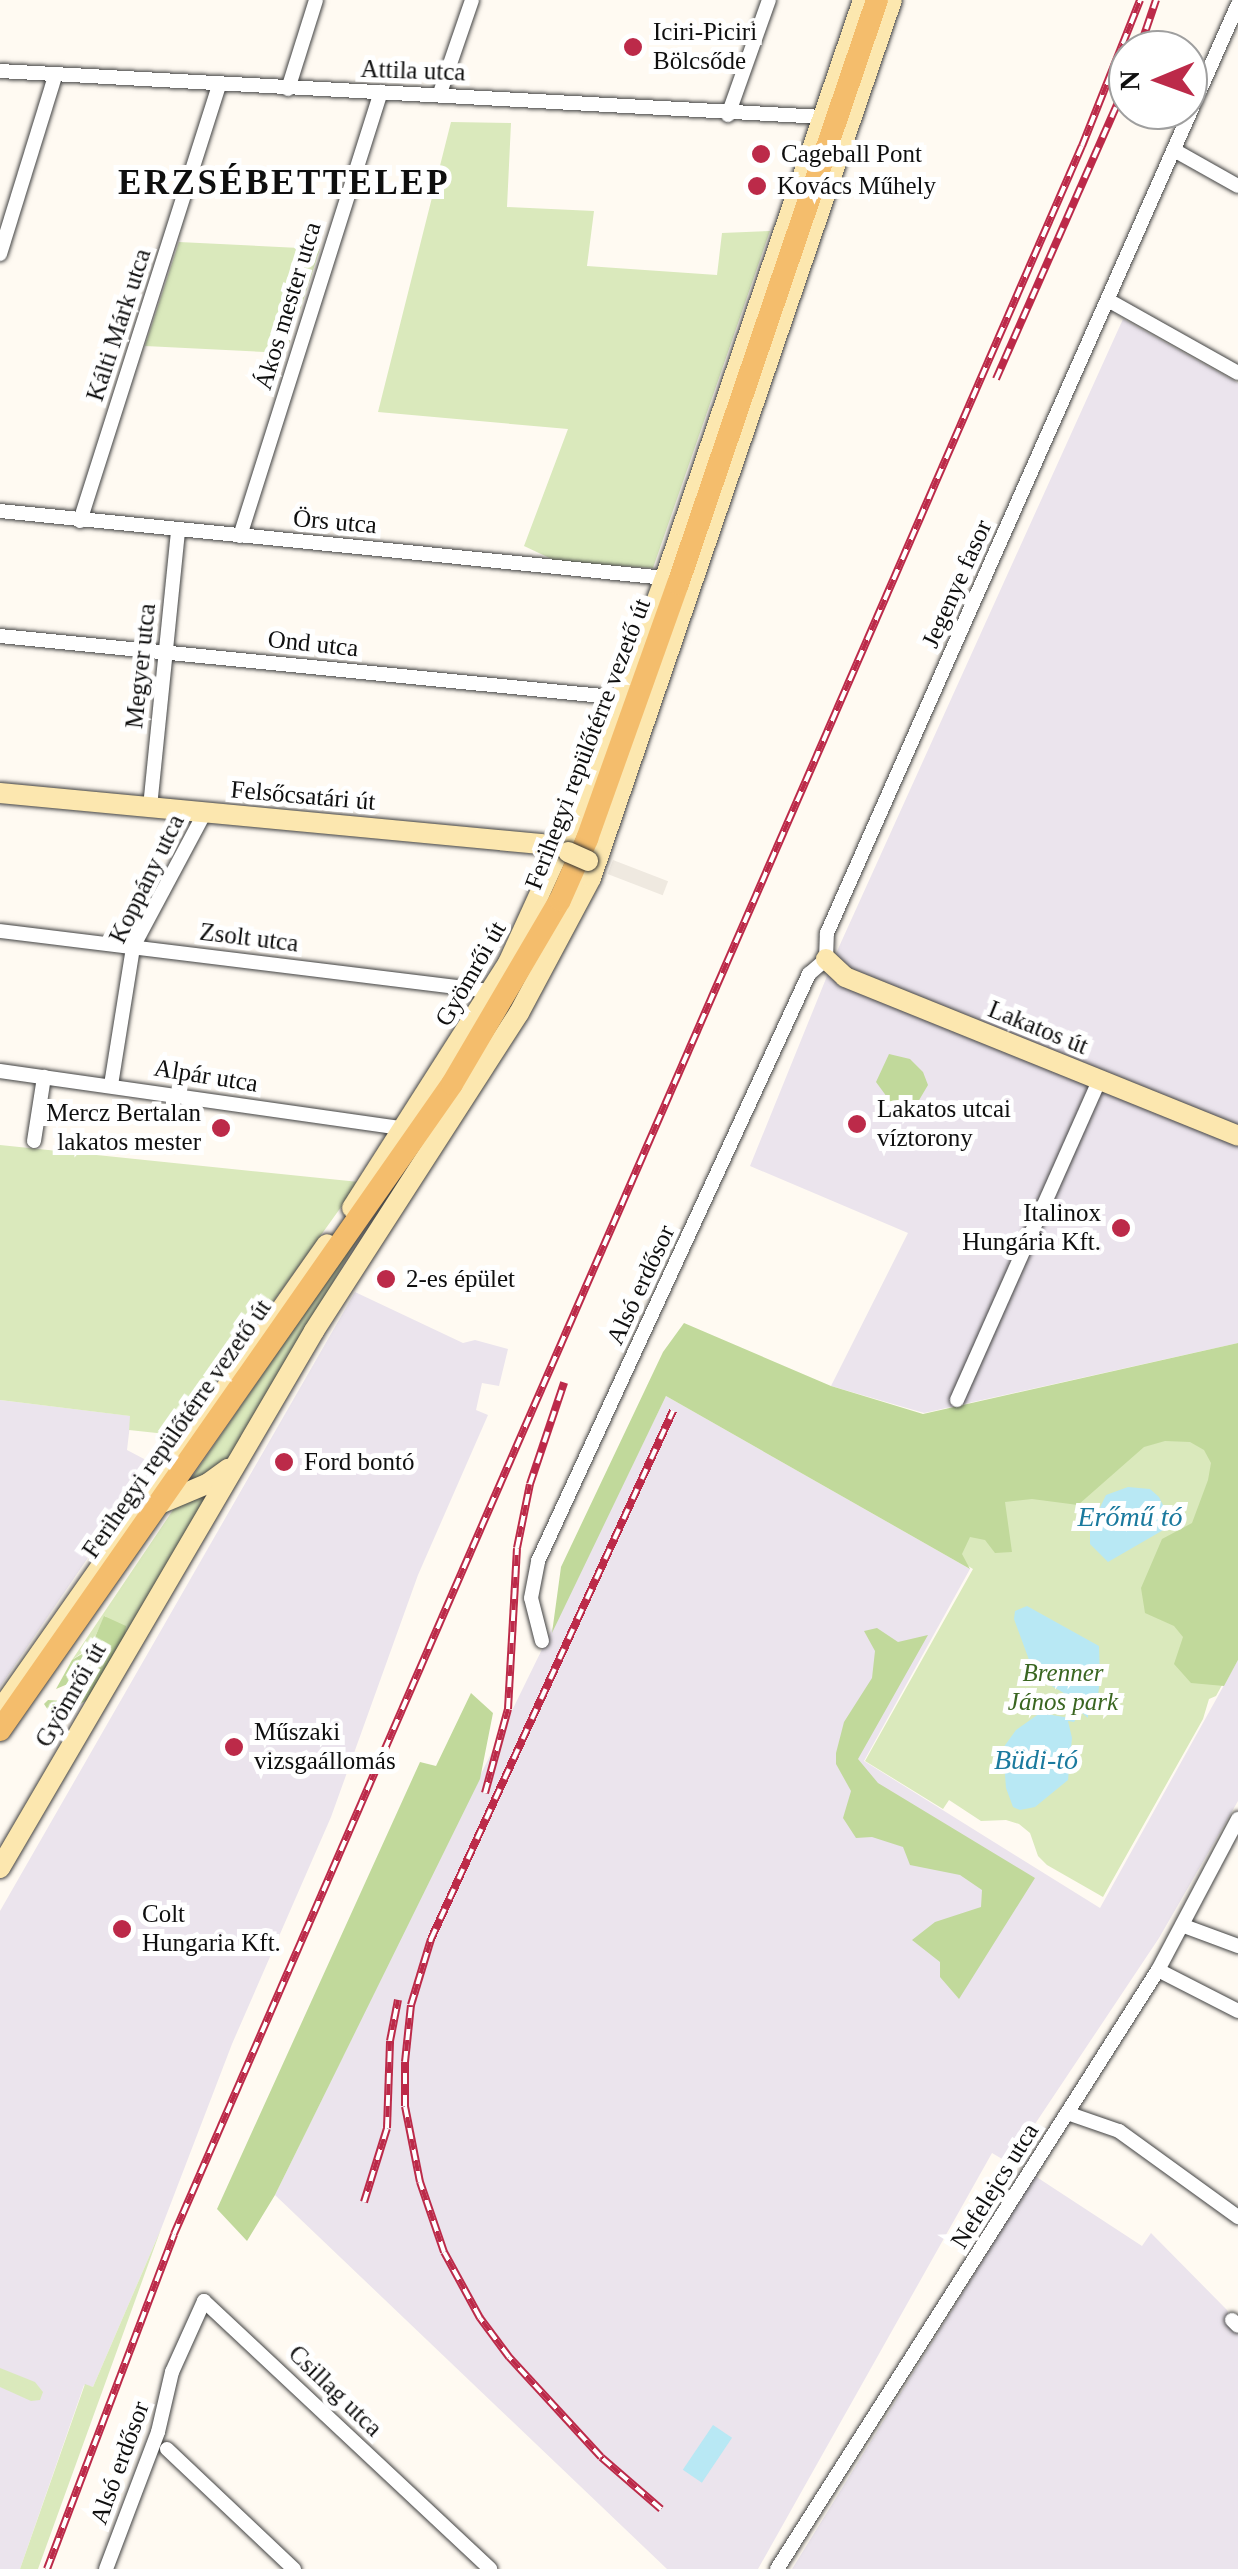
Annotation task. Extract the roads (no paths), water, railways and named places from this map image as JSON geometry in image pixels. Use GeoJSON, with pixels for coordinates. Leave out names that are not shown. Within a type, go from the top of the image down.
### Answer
{"type":"FeatureCollection","features":[{"type":"Feature","properties":{"kind":"main road","name":"Ferihegyi repülőtérre vezető út"},"geometry":{"type":"LineString","coordinates":[[0,1730],[452,1084],[560,900],[678,584],[878,0]]}},
{"type":"Feature","properties":{"kind":"street"},"geometry":{"type":"LineString","coordinates":[[288,89],[316,0]]}},
{"type":"Feature","properties":{"kind":"street"},"geometry":{"type":"LineString","coordinates":[[440,92],[472,0]]}},
{"type":"Feature","properties":{"kind":"street"},"geometry":{"type":"LineString","coordinates":[[728,115],[769,0]]}},
{"type":"Feature","properties":{"kind":"street","name":"Gyömrői út"},"geometry":{"type":"LineString","coordinates":[[0,1710],[404,1129],[492,991],[533,915],[564,851],[622,698],[863,0]]}},
{"type":"Feature","properties":{"kind":"street","name":"Gyömrői út"},"geometry":{"type":"LineString","coordinates":[[0,1868],[247,1444],[396,1198],[520,1013],[592,863],[892,0]]}},
{"type":"Feature","properties":{"kind":"street","name":"Jegenye fasor"},"geometry":{"type":"LineString","coordinates":[[826,958],[827,933],[1238,4]]}},
{"type":"Feature","properties":{"kind":"street","name":"Attila utca"},"geometry":{"type":"LineString","coordinates":[[0,71],[288,89],[440,92],[728,115],[824,116]]}},
{"type":"Feature","properties":{"kind":"street"},"geometry":{"type":"LineString","coordinates":[[0,254],[56,76]]}},
{"type":"Feature","properties":{"kind":"street","name":"Kálti Márk utca"},"geometry":{"type":"LineString","coordinates":[[80,521],[219,85]]}},
{"type":"Feature","properties":{"kind":"street","name":"Ákos mester utca"},"geometry":{"type":"LineString","coordinates":[[240,536],[381,92]]}},
{"type":"Feature","properties":{"kind":"street"},"geometry":{"type":"LineString","coordinates":[[1174,150],[1238,186]]}},
{"type":"Feature","properties":{"kind":"street"},"geometry":{"type":"LineString","coordinates":[[1108,300],[1238,373]]}},
{"type":"Feature","properties":{"kind":"street","name":"Örs utca"},"geometry":{"type":"LineString","coordinates":[[0,511],[665,578]]}},
{"type":"Feature","properties":{"kind":"street","name":"Megyer utca"},"geometry":{"type":"LineString","coordinates":[[150,807],[178,530]]}},
{"type":"Feature","properties":{"kind":"street","name":"Ond utca"},"geometry":{"type":"LineString","coordinates":[[0,636],[622,698]]}},
{"type":"Feature","properties":{"kind":"street","name":"Felsőcsatári út"},"geometry":{"type":"LineString","coordinates":[[0,793],[540,844],[592,863]]}},
{"type":"Feature","properties":{"kind":"street","name":"Koppány utca"},"geometry":{"type":"LineString","coordinates":[[111,1085],[133,946],[206,812]]}},
{"type":"Feature","properties":{"kind":"street","name":"Zsolt utca"},"geometry":{"type":"LineString","coordinates":[[0,931],[492,991]]}},
{"type":"Feature","properties":{"kind":"street","name":"Lakatos út"},"geometry":{"type":"LineString","coordinates":[[826,958],[832,970],[845,978],[1238,1136]]}},
{"type":"Feature","properties":{"kind":"street","name":"Alsó erdősor"},"geometry":{"type":"LineString","coordinates":[[542,1641],[531,1607],[538,1561],[809,974],[826,958]]}},
{"type":"Feature","properties":{"kind":"street","name":"Alpár utca"},"geometry":{"type":"LineString","coordinates":[[0,1071],[404,1129]]}},
{"type":"Feature","properties":{"kind":"street"},"geometry":{"type":"LineString","coordinates":[[34,1140],[44,1076]]}},
{"type":"Feature","properties":{"kind":"street"},"geometry":{"type":"LineString","coordinates":[[956,1400],[1100,1079]]}},
{"type":"Feature","properties":{"kind":"street","name":"Gyömrői út"},"geometry":{"type":"LineString","coordinates":[[156,1506],[224,1475],[247,1444]]}},
{"type":"Feature","properties":{"kind":"street","name":"Nefelejcs utca"},"geometry":{"type":"LineString","coordinates":[[777,2569],[1158,1970],[1238,1819]]}},
{"type":"Feature","properties":{"kind":"street"},"geometry":{"type":"LineString","coordinates":[[1184,1926],[1238,1946]]}},
{"type":"Feature","properties":{"kind":"street"},"geometry":{"type":"LineString","coordinates":[[1158,1970],[1238,2011]]}},
{"type":"Feature","properties":{"kind":"street"},"geometry":{"type":"LineString","coordinates":[[1067,2113],[1120,2131],[1238,2217]]}},
{"type":"Feature","properties":{"kind":"street","name":"Csillag utca"},"geometry":{"type":"LineString","coordinates":[[172,2372],[204,2301],[490,2569]]}},
{"type":"Feature","properties":{"kind":"street","name":"Alsó erdősor"},"geometry":{"type":"LineString","coordinates":[[106,2569],[158,2432],[172,2372]]}},
{"type":"Feature","properties":{"kind":"street"},"geometry":{"type":"LineString","coordinates":[[168,2449],[294,2569]]}},
{"type":"Feature","properties":{"kind":"water","name":"Erőmű tó"},"geometry":{"type":"Polygon","coordinates":[[[1128,1487],[1150,1489],[1159,1497],[1164,1507],[1165,1529],[1108,1562],[1090,1544],[1090,1528],[1106,1495],[1128,1487]]]}},
{"type":"Feature","properties":{"kind":"water","name":"Büdi-tó"},"geometry":{"type":"Polygon","coordinates":[[[1027,1606],[1099,1646],[1100,1677],[1098,1696],[1088,1718],[1081,1712],[1074,1722],[1068,1721],[1072,1738],[1068,1780],[1035,1807],[1020,1810],[1013,1807],[1006,1788],[1003,1748],[1016,1730],[1040,1713],[1070,1718],[1077,1709],[1069,1696],[1038,1678],[1032,1668],[1014,1619],[1015,1611],[1027,1606]]]}},
{"type":"Feature","properties":{"kind":"water"},"geometry":{"type":"Polygon","coordinates":[[[713,2425],[732,2438],[702,2483],[683,2470],[713,2425]]]}},
{"type":"Feature","properties":{"kind":"railway"},"geometry":{"type":"LineString","coordinates":[[47,2569],[174,2234],[1082,146],[1140,0]]}},
{"type":"Feature","properties":{"kind":"railway"},"geometry":{"type":"LineString","coordinates":[[1146,30],[1156,0]]}},
{"type":"Feature","properties":{"kind":"railway"},"geometry":{"type":"LineString","coordinates":[[996,379],[1108,125]]}},
{"type":"Feature","properties":{"kind":"railway"},"geometry":{"type":"LineString","coordinates":[[485,1793],[508,1709],[517,1548],[530,1484],[564,1383]]}},
{"type":"Feature","properties":{"kind":"railway"},"geometry":{"type":"LineString","coordinates":[[661,2509],[601,2457],[509,2357],[480,2318],[444,2252],[420,2182],[405,2106],[405,2062],[411,2005],[431,1939],[673,1411]]}},
{"type":"Feature","properties":{"kind":"railway"},"geometry":{"type":"LineString","coordinates":[[364,2202],[387,2128],[390,2041],[398,2000]]}},
{"type":"Feature","properties":{"kind":"place","name":"Iciri-Piciri Bölcsőde"},"geometry":{"type":"Point","coordinates":[633,47]}},
{"type":"Feature","properties":{"kind":"place","name":"Cageball Pont"},"geometry":{"type":"Point","coordinates":[761,154]}},
{"type":"Feature","properties":{"kind":"place","name":"Kovács Műhely"},"geometry":{"type":"Point","coordinates":[757,186]}},
{"type":"Feature","properties":{"kind":"place","name":"Lakatos utcai víztorony"},"geometry":{"type":"Point","coordinates":[857,1124]}},
{"type":"Feature","properties":{"kind":"place","name":"Mercz Bertalan lakatos mester"},"geometry":{"type":"Point","coordinates":[221,1128]}},
{"type":"Feature","properties":{"kind":"place","name":"Italinox Hungária Kft."},"geometry":{"type":"Point","coordinates":[1121,1228]}},
{"type":"Feature","properties":{"kind":"place","name":"2-es épület"},"geometry":{"type":"Point","coordinates":[386,1279]}},
{"type":"Feature","properties":{"kind":"place","name":"Ford bontó"},"geometry":{"type":"Point","coordinates":[284,1462]}},
{"type":"Feature","properties":{"kind":"place","name":"Műszaki vizsgaállomás"},"geometry":{"type":"Point","coordinates":[234,1747]}},
{"type":"Feature","properties":{"kind":"place","name":"Colt Hungaria Kft."},"geometry":{"type":"Point","coordinates":[122,1929]}},
{"type":"Feature","properties":{"kind":"district","name":"ERZSÉBETTELEP"},"geometry":{"type":"Point","coordinates":[284,183]}},
{"type":"Feature","properties":{"kind":"park label","name":"Brenner János park"},"geometry":{"type":"Point","coordinates":[1063,1688]}}]}
